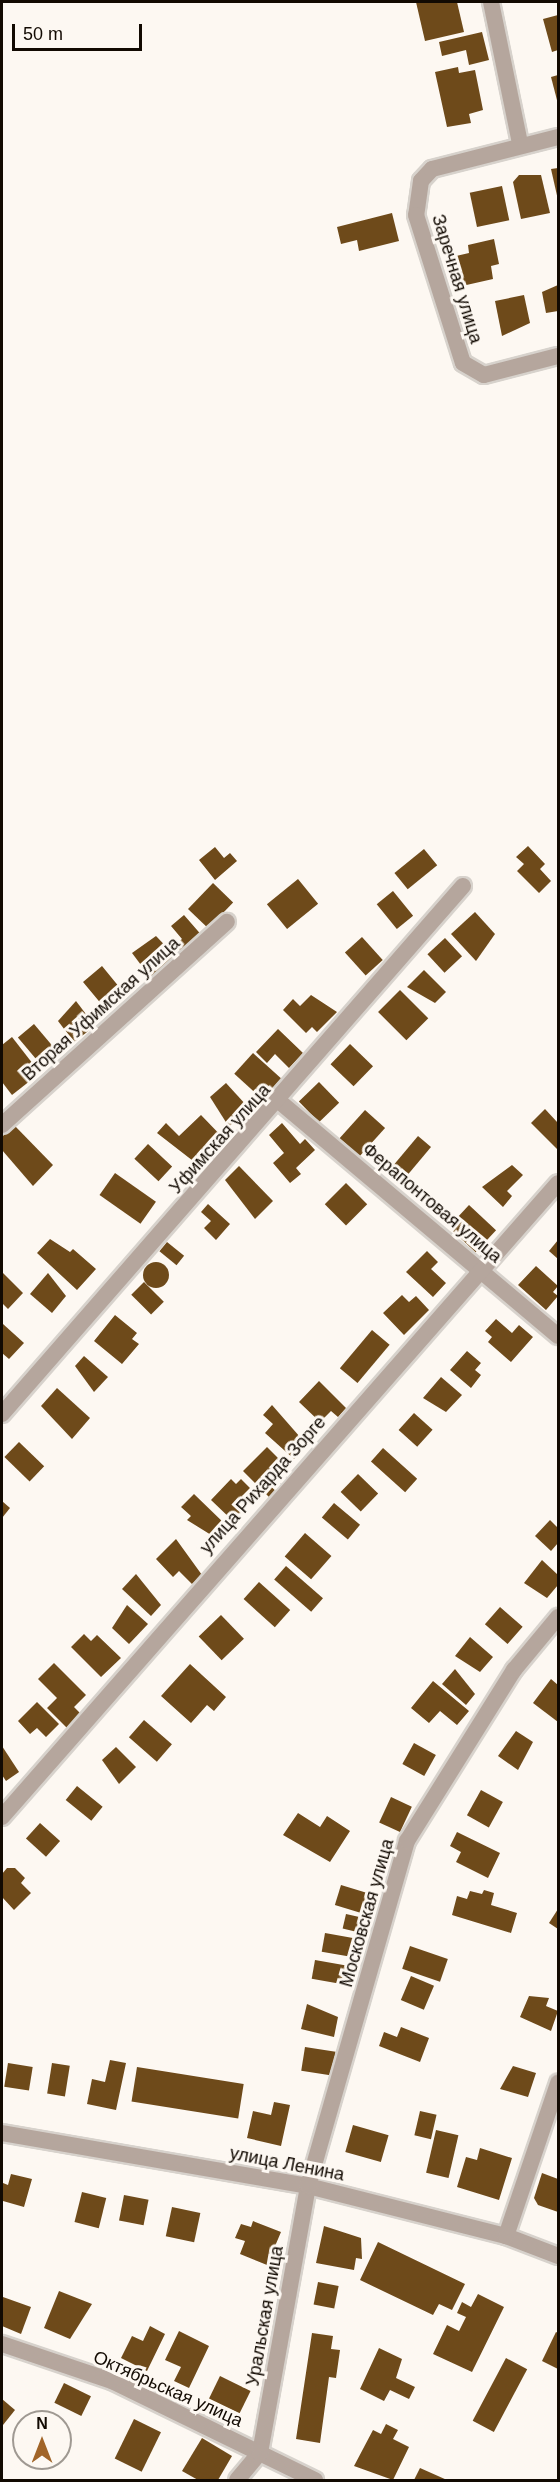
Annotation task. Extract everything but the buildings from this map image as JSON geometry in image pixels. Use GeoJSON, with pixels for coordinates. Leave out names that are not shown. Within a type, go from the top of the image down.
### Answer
{"type":"FeatureCollection","features":[{"type":"Feature","properties":{"kind":"street"},"geometry":{"type":"LineString","coordinates":[[491,2],[520,143]]}},
{"type":"Feature","properties":{"kind":"street","name":"Заречная улица"},"geometry":{"type":"LineString","coordinates":[[558,137],[520,143],[432,169],[421,181],[416,215],[463,363],[484,375],[558,356]]}},
{"type":"Feature","properties":{"kind":"street","name":"Уфимская улица"},"geometry":{"type":"LineString","coordinates":[[2,1414],[280,1102],[463,886]]}},
{"type":"Feature","properties":{"kind":"street","name":"Вторая Уфимская улица"},"geometry":{"type":"LineString","coordinates":[[2,1125],[227,922]]}},
{"type":"Feature","properties":{"kind":"street","name":"Ферапонтовая улица"},"geometry":{"type":"LineString","coordinates":[[280,1102],[558,1336]]}},
{"type":"Feature","properties":{"kind":"street","name":"улица Рихарда Зорге"},"geometry":{"type":"LineString","coordinates":[[2,1817],[558,1183]]}},
{"type":"Feature","properties":{"kind":"street","name":"Московская улица"},"geometry":{"type":"LineString","coordinates":[[308,2186],[407,1841],[514,1670],[558,1617]]}},
{"type":"Feature","properties":{"kind":"street"},"geometry":{"type":"LineString","coordinates":[[506,2236],[558,2083]]}},
{"type":"Feature","properties":{"kind":"street","name":"улица Ленина"},"geometry":{"type":"LineString","coordinates":[[2,2133],[308,2186],[506,2236],[558,2256]]}},
{"type":"Feature","properties":{"kind":"street","name":"Уральская улица"},"geometry":{"type":"LineString","coordinates":[[237,2481],[260,2453],[308,2186]]}},
{"type":"Feature","properties":{"kind":"street","name":"Октябрьская улица"},"geometry":{"type":"LineString","coordinates":[[2,2344],[112,2381],[315,2481]]}}]}
